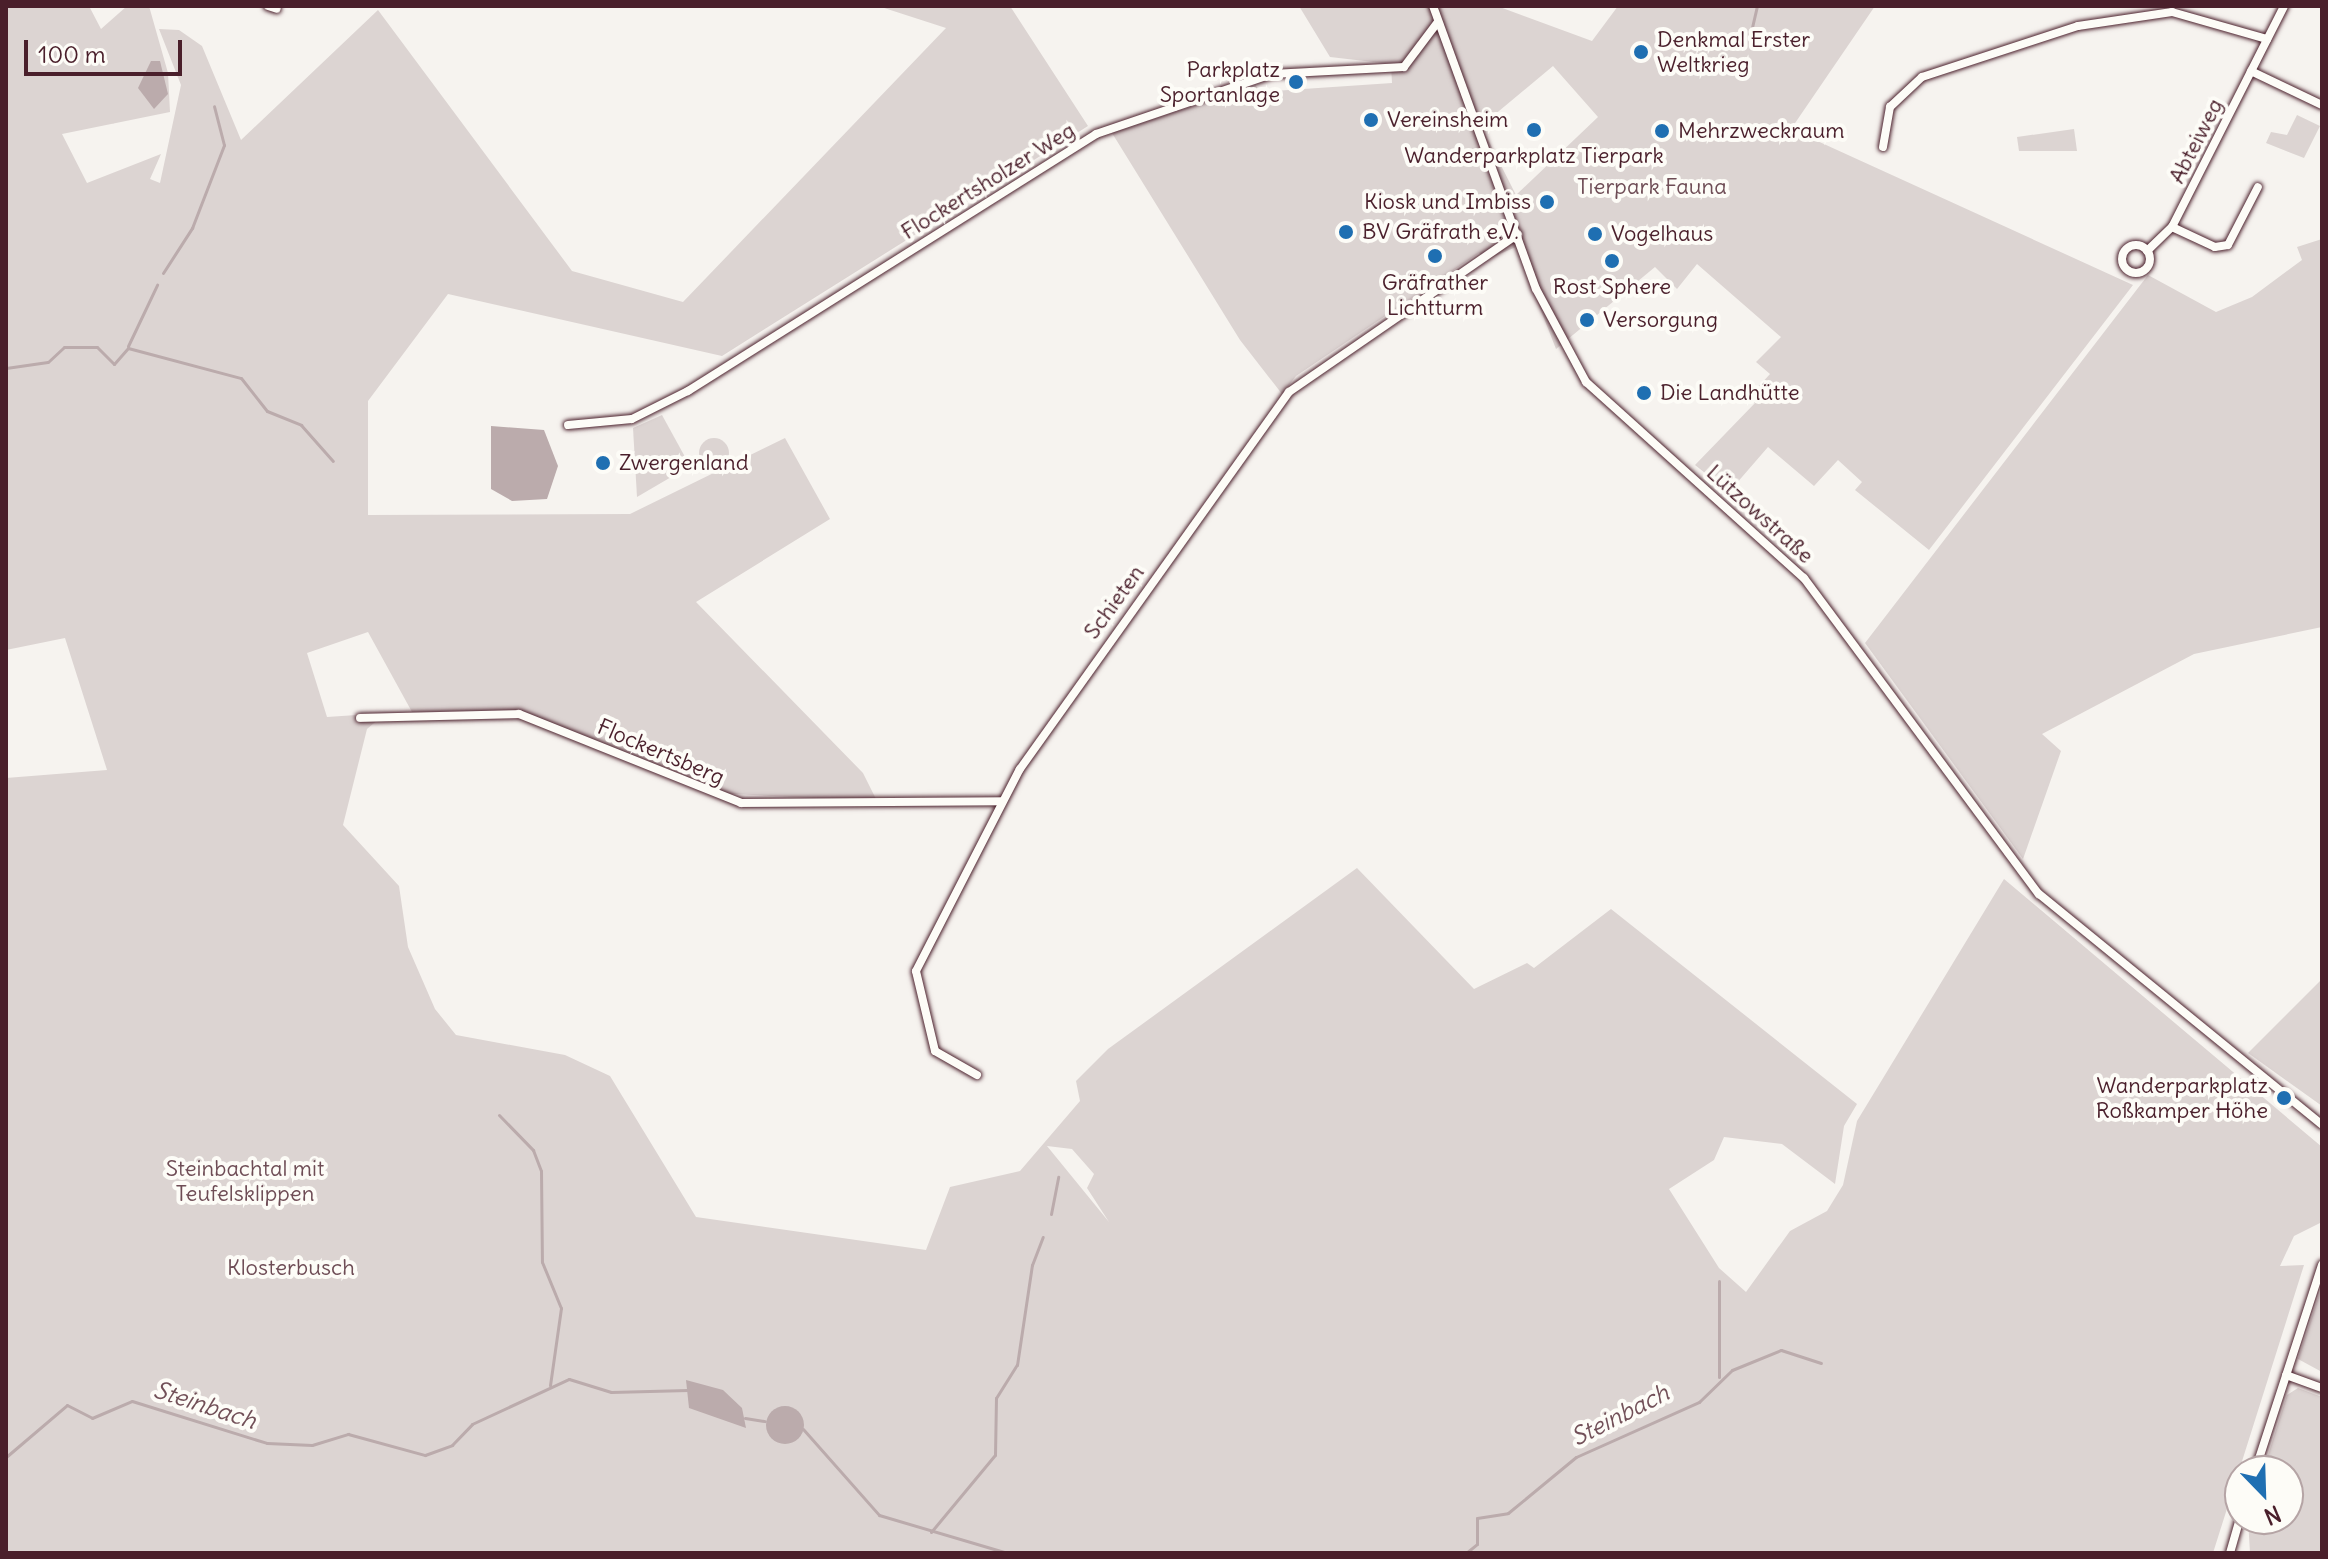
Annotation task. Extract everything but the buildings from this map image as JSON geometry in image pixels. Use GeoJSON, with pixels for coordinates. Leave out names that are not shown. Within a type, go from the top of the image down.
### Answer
{"type":"FeatureCollection","features":[{"type":"Feature","properties":{"kind":"street","name":"Lützowstraße"},"geometry":{"type":"LineString","coordinates":[[1433,6],[1555,331],[1594,391],[1804,578],[2039,894],[2322,1125]]}},
{"type":"Feature","properties":{"kind":"street","name":"Abteiweg"},"geometry":{"type":"LineString","coordinates":[[2147,251],[2172,227],[2284,6]]}},
{"type":"Feature","properties":{"kind":"street"},"geometry":{"type":"LineString","coordinates":[[1883,147],[1890,107],[1922,77],[2078,26],[2172,12],[2267,39]]}},
{"type":"Feature","properties":{"kind":"street","name":"Flockertsholzer Weg"},"geometry":{"type":"LineString","coordinates":[[568,425],[632,419],[688,391],[1096,134],[1272,74],[1404,67],[1437,23]]}},
{"type":"Feature","properties":{"kind":"street"},"geometry":{"type":"LineString","coordinates":[[2251,71],[2322,105]]}},
{"type":"Feature","properties":{"kind":"street"},"geometry":{"type":"LineString","coordinates":[[2172,227],[2215,247],[2228,245],[2258,187]]}},
{"type":"Feature","properties":{"kind":"street","name":"Schieten"},"geometry":{"type":"LineString","coordinates":[[977,1075],[935,1051],[916,971],[1001,801],[1289,392],[1518,234]]}},
{"type":"Feature","properties":{"kind":"street","name":"Flockertsberg"},"geometry":{"type":"LineString","coordinates":[[360,718],[519,714],[741,803],[1001,801]]}},
{"type":"Feature","properties":{"kind":"street"},"geometry":{"type":"LineString","coordinates":[[2260,1455],[2322,1265]]}},
{"type":"Feature","properties":{"kind":"street"},"geometry":{"type":"LineString","coordinates":[[2286,1375],[2322,1388]]}},
{"type":"Feature","properties":{"kind":"green space","name":"Klosterbusch"},"geometry":{"type":"Polygon","coordinates":[[[6,6],[89,6],[101,29],[127,6],[149,6],[168,73],[170,112],[62,134],[87,183],[161,154],[150,179],[160,183],[181,85],[159,29],[179,30],[202,46],[241,140],[378,10],[572,271],[683,302],[946,28],[878,6],[1010,6],[1088,126],[722,356],[448,294],[368,401],[368,515],[630,514],[785,438],[830,519],[696,602],[863,773],[877,801],[712,793],[510,710],[412,712],[368,632],[307,653],[327,717],[386,713],[367,729],[343,825],[399,886],[408,947],[435,1009],[456,1035],[565,1055],[610,1076],[696,1217],[926,1250],[950,1187],[1020,1171],[1080,1101],[1076,1081],[1108,1049],[1357,868],[1474,989],[1527,963],[1534,968],[1611,909],[1857,1104],[1844,1126],[1835,1184],[1782,1144],[1724,1137],[1714,1160],[1669,1189],[1719,1268],[1746,1292],[1790,1231],[1827,1211],[1843,1185],[1857,1121],[2004,879],[2322,1147],[2322,1222],[2294,1236],[2280,1266],[2304,1265],[2244,1455],[2224,1455],[2224,1518],[2213,1553],[6,1553],[6,778],[107,770],[65,638],[6,650],[6,6]],[[1047,1146],[1109,1222],[1087,1188],[1094,1174],[1072,1149],[1047,1146]]]}},
{"type":"Feature","properties":{"kind":"green space","name":"Tierpark Fauna"},"geometry":{"type":"Polygon","coordinates":[[[1299,6],[1497,6],[1592,41],[1618,6],[1875,6],[1791,129],[2133,285],[1929,550],[1855,490],[1862,482],[1838,460],[1814,486],[1768,447],[1729,492],[1695,465],[1755,403],[1749,397],[1770,374],[1756,362],[1781,337],[1697,264],[1677,289],[1655,267],[1556,349],[1516,247],[1486,260],[1479,253],[1296,376],[1282,394],[1240,340],[1112,133],[1256,85],[1258,92],[1392,83],[1391,64],[1330,57],[1299,6]],[[1553,66],[1481,126],[1516,195],[1598,117],[1553,66]]]}},
{"type":"Feature","properties":{"kind":"green space"},"geometry":{"type":"Polygon","coordinates":[[[2297,115],[2320,126],[2304,158],[2266,143],[2271,132],[2287,135],[2297,115]]]}},
{"type":"Feature","properties":{"kind":"green space"},"geometry":{"type":"Polygon","coordinates":[[[2074,129],[2077,151],[2019,151],[2017,137],[2074,129]]]}},
{"type":"Feature","properties":{"kind":"green space"},"geometry":{"type":"Polygon","coordinates":[[[2322,239],[2322,627],[2194,654],[2042,734],[2061,751],[2023,859],[1865,643],[2148,275],[2216,312],[2252,297],[2302,260],[2297,247],[2322,239]]]}},
{"type":"Feature","properties":{"kind":"green space"},"geometry":{"type":"Polygon","coordinates":[[[662,415],[690,466],[637,497],[633,428],[662,415]]]}},
{"type":"Feature","properties":{"kind":"green space"},"geometry":{"type":"Polygon","coordinates":[[[714,438],[720,439],[728,447],[728,459],[720,467],[714,468],[708,467],[700,459],[699,453],[700,447],[708,439],[714,438]]]}},
{"type":"Feature","properties":{"kind":"green space"},"geometry":{"type":"Polygon","coordinates":[[[2322,979],[2320,1048],[2322,1106],[2248,1053],[2322,979]]]}},
{"type":"Feature","properties":{"kind":"green space"},"geometry":{"type":"Polygon","coordinates":[[[2322,1286],[2322,1372],[2298,1359],[2322,1286]]]}},
{"type":"Feature","properties":{"kind":"green space"},"geometry":{"type":"Polygon","coordinates":[[[2298,1388],[2322,1397],[2322,1553],[2250,1553],[2249,1535],[2304,1535],[2304,1455],[2268,1455],[2287,1395],[2298,1388]]]}},
{"type":"Feature","properties":{"kind":"shaded area"},"geometry":{"type":"Polygon","coordinates":[[[151,61],[160,61],[168,94],[154,109],[138,88],[151,61]]]}},
{"type":"Feature","properties":{"kind":"shaded area"},"geometry":{"type":"Polygon","coordinates":[[[491,426],[544,430],[558,466],[547,499],[512,501],[491,489],[491,426]]]}},
{"type":"Feature","properties":{"kind":"shaded area"},"geometry":{"type":"Polygon","coordinates":[[[686,1380],[723,1390],[742,1408],[746,1428],[689,1408],[686,1380]]]}},
{"type":"Feature","properties":{"kind":"shaded area"},"geometry":{"type":"Polygon","coordinates":[[[785,1406],[798,1412],[804,1425],[798,1438],[785,1444],[772,1438],[766,1425],[772,1412],[785,1406]]]}},
{"type":"Feature","properties":{"kind":"waterway"},"geometry":{"type":"LineString","coordinates":[[1750,36],[1757,6]]}},
{"type":"Feature","properties":{"kind":"waterway"},"geometry":{"type":"LineString","coordinates":[[163,273],[192,228],[224,145],[214,106]]}},
{"type":"Feature","properties":{"kind":"waterway"},"geometry":{"type":"LineString","coordinates":[[128,346],[157,285]]}},
{"type":"Feature","properties":{"kind":"waterway"},"geometry":{"type":"LineString","coordinates":[[6,368],[48,362],[64,347],[97,347],[114,364],[128,348],[241,378],[267,411],[301,425],[333,461]]}},
{"type":"Feature","properties":{"kind":"waterway"},"geometry":{"type":"LineString","coordinates":[[499,1115],[533,1150],[541,1171],[542,1262],[561,1308],[550,1385]]}},
{"type":"Feature","properties":{"kind":"waterway"},"geometry":{"type":"LineString","coordinates":[[1051,1214],[1058,1177]]}},
{"type":"Feature","properties":{"kind":"waterway"},"geometry":{"type":"LineString","coordinates":[[931,1532],[995,1455],[996,1398],[1017,1365],[1032,1265],[1043,1237]]}},
{"type":"Feature","properties":{"kind":"waterway"},"geometry":{"type":"LineString","coordinates":[[1719,1281],[1719,1377]]}},
{"type":"Feature","properties":{"kind":"waterway","name":"Steinbach"},"geometry":{"type":"LineString","coordinates":[[1466,1553],[1477,1544],[1477,1518],[1508,1513],[1576,1457],[1699,1402],[1732,1370],[1781,1350],[1821,1363]]}},
{"type":"Feature","properties":{"kind":"waterway","name":"Steinbach"},"geometry":{"type":"LineString","coordinates":[[6,1457],[67,1405],[92,1418],[132,1401],[267,1443],[312,1445],[348,1434],[425,1455],[452,1445],[472,1424],[569,1379],[611,1392],[688,1390]]}},
{"type":"Feature","properties":{"kind":"waterway","name":"Steinbach"},"geometry":{"type":"LineString","coordinates":[[745,1418],[765,1421]]}},
{"type":"Feature","properties":{"kind":"waterway","name":"Steinbach"},"geometry":{"type":"LineString","coordinates":[[803,1429],[879,1515],[1007,1553]]}},
{"type":"Feature","properties":{"kind":"place","name":"Denkmal Erster Weltkrieg"},"geometry":{"type":"Point","coordinates":[1641,52]}},
{"type":"Feature","properties":{"kind":"place","name":"Parkplatz Sportanlage"},"geometry":{"type":"Point","coordinates":[1296,82]}},
{"type":"Feature","properties":{"kind":"place","name":"Vereinsheim"},"geometry":{"type":"Point","coordinates":[1371,120]}},
{"type":"Feature","properties":{"kind":"place","name":"Wanderparkplatz Tierpark"},"geometry":{"type":"Point","coordinates":[1534,130]}},
{"type":"Feature","properties":{"kind":"place","name":"Mehrzweckraum"},"geometry":{"type":"Point","coordinates":[1662,131]}},
{"type":"Feature","properties":{"kind":"place","name":"Kiosk und Imbiss"},"geometry":{"type":"Point","coordinates":[1547,202]}},
{"type":"Feature","properties":{"kind":"place","name":"BV Gräfrath e.V."},"geometry":{"type":"Point","coordinates":[1346,232]}},
{"type":"Feature","properties":{"kind":"place","name":"Vogelhaus"},"geometry":{"type":"Point","coordinates":[1595,234]}},
{"type":"Feature","properties":{"kind":"place","name":"Gräfrather Lichtturm"},"geometry":{"type":"Point","coordinates":[1435,256]}},
{"type":"Feature","properties":{"kind":"place","name":"Rost Sphere"},"geometry":{"type":"Point","coordinates":[1612,261]}},
{"type":"Feature","properties":{"kind":"place","name":"Versorgung"},"geometry":{"type":"Point","coordinates":[1587,320]}},
{"type":"Feature","properties":{"kind":"place","name":"Die Landhütte"},"geometry":{"type":"Point","coordinates":[1644,393]}},
{"type":"Feature","properties":{"kind":"place","name":"Zwergenland"},"geometry":{"type":"Point","coordinates":[603,463]}},
{"type":"Feature","properties":{"kind":"place","name":"Wanderparkplatz Roßkamper Höhe"},"geometry":{"type":"Point","coordinates":[2284,1098]}},
{"type":"Feature","properties":{"kind":"park label","name":"Steinbachtal mit Teufelsklippen"},"geometry":{"type":"Point","coordinates":[245,1180]}}]}
